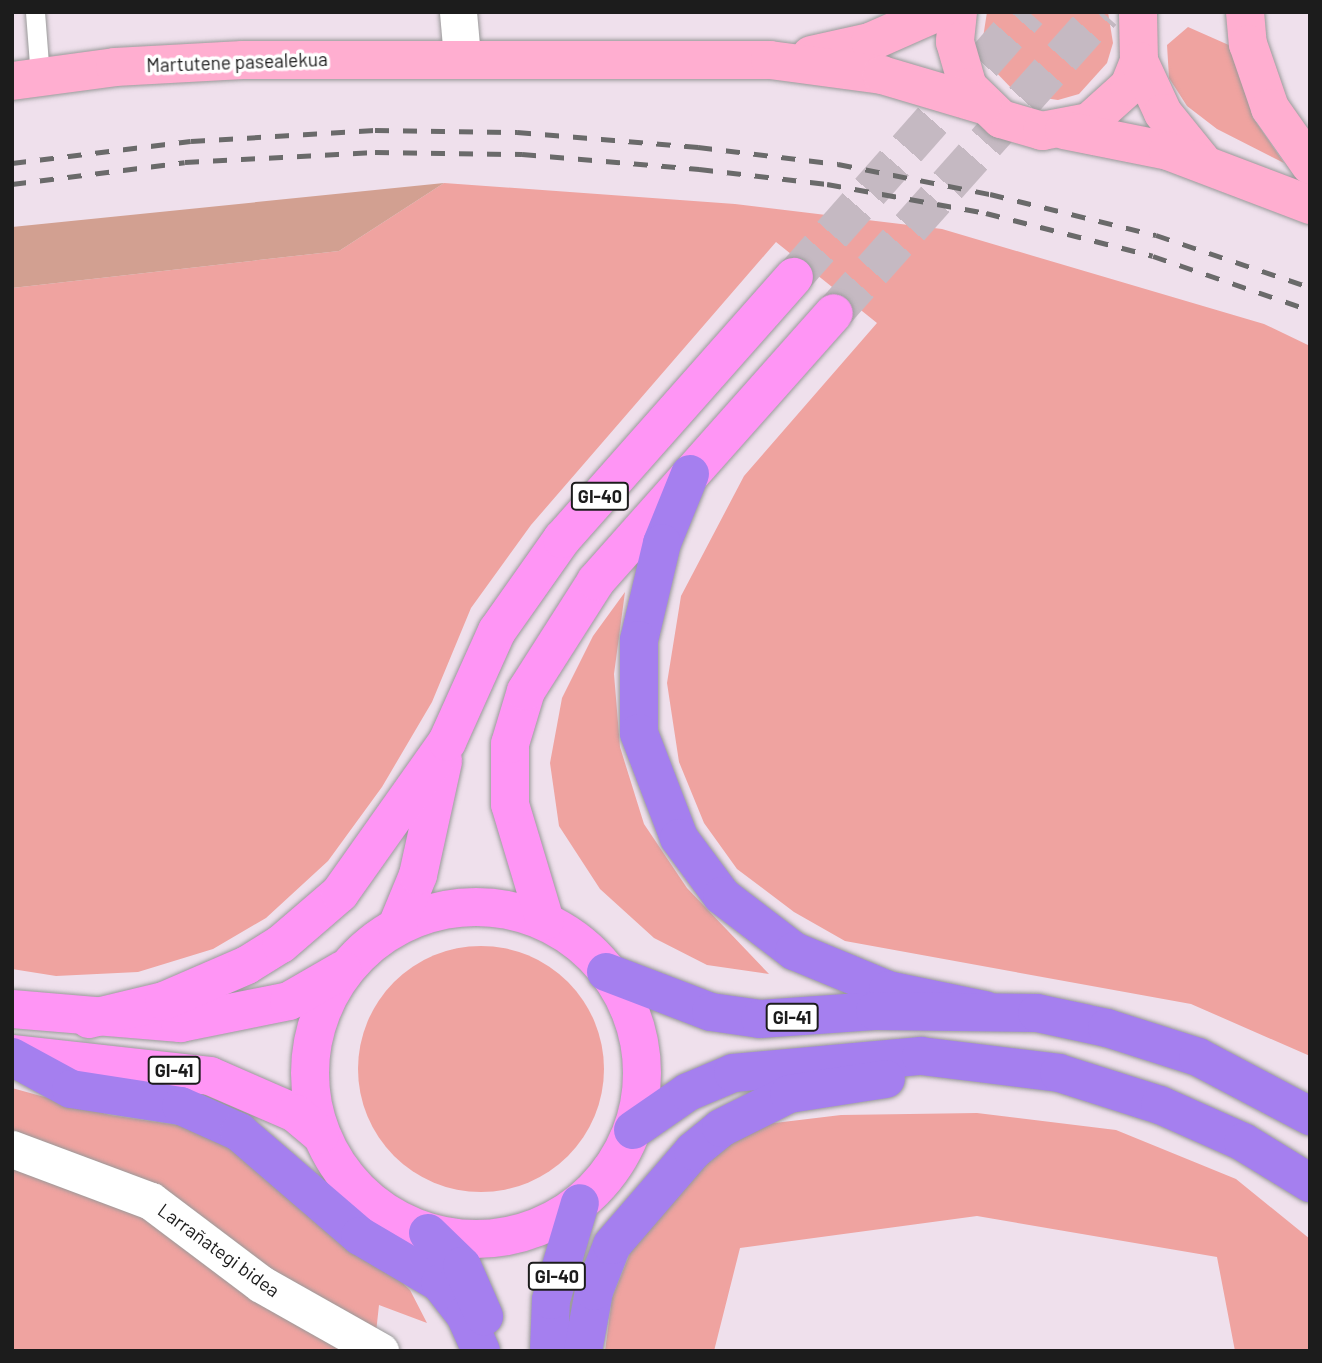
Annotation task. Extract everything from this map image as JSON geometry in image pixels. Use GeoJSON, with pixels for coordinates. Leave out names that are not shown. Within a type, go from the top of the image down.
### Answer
{"type":"FeatureCollection","features":[{"type":"Feature","properties":{"kind":"highway"},"geometry":{"type":"LineString","coordinates":[[690,474],[662,543],[639,640],[639,733],[679,838],[722,896],[794,951],[888,990],[985,1010]]}},
{"type":"Feature","properties":{"kind":"highway","name":"GI-41"},"geometry":{"type":"LineString","coordinates":[[606,972],[711,1012],[760,1019],[985,1010],[1107,1028],[1198,1057],[1310,1116]]}},
{"type":"Feature","properties":{"kind":"highway"},"geometry":{"type":"LineString","coordinates":[[12,1056],[71,1089],[181,1106],[239,1132],[360,1236],[440,1283],[465,1315],[481,1351]]}},
{"type":"Feature","properties":{"kind":"highway","name":"GI-41"},"geometry":{"type":"LineString","coordinates":[[633,1130],[688,1092],[762,1067],[887,1056],[1059,1073],[1160,1105],[1243,1142],[1310,1183]]}},
{"type":"Feature","properties":{"kind":"highway"},"geometry":{"type":"LineString","coordinates":[[583,1351],[594,1290],[612,1245],[669,1174],[721,1128],[789,1094],[978,1065]]}},
{"type":"Feature","properties":{"kind":"highway","name":"GI-40"},"geometry":{"type":"LineString","coordinates":[[548,1351],[551,1300],[580,1203]]}},
{"type":"Feature","properties":{"kind":"highway"},"geometry":{"type":"LineString","coordinates":[[428,1233],[476,1288],[489,1351]]}},
{"type":"Feature","properties":{"kind":"main road","name":"Martutene pasealekua"},"geometry":{"type":"LineString","coordinates":[[771,60],[870,42],[938,12]]}},
{"type":"Feature","properties":{"kind":"main road","name":"Martutene pasealekua"},"geometry":{"type":"LineString","coordinates":[[958,12],[958,66],[983,105]]}},
{"type":"Feature","properties":{"kind":"main road"},"geometry":{"type":"LineString","coordinates":[[1245,12],[1251,55],[1270,108],[1310,165]]}},
{"type":"Feature","properties":{"kind":"main road","name":"Martutene pasealekua"},"geometry":{"type":"LineString","coordinates":[[1064,130],[1112,107],[1146,31]]}},
{"type":"Feature","properties":{"kind":"main road","name":"Martutene pasealekua"},"geometry":{"type":"LineString","coordinates":[[1146,31],[1163,113],[1202,161]]}},
{"type":"Feature","properties":{"kind":"main road","name":"Martutene pasealekua"},"geometry":{"type":"LineString","coordinates":[[26,79],[243,60],[462,57],[771,60],[882,75],[983,105],[1021,128],[1064,130],[1134,141],[1202,161],[1310,205]]}},
{"type":"Feature","properties":{"kind":"main road","name":"GI-40"},"geometry":{"type":"LineString","coordinates":[[397,926],[418,875],[447,742],[497,631],[562,538],[793,278]]}},
{"type":"Feature","properties":{"kind":"main road","name":"GI-40"},"geometry":{"type":"LineString","coordinates":[[545,920],[510,803],[510,744],[526,691],[596,581],[834,313]]}},
{"type":"Feature","properties":{"kind":"main road"},"geometry":{"type":"LineString","coordinates":[[89,1018],[164,1001],[281,944],[365,863],[447,742]]}},
{"type":"Feature","properties":{"kind":"main road","name":"GI-41"},"geometry":{"type":"LineString","coordinates":[[12,1009],[89,1018],[180,1023],[233,1015],[289,1001],[348,967],[397,926],[445,909],[496,907],[545,920],[584,945],[606,972],[637,1027],[643,1079],[633,1130],[611,1170],[580,1203],[520,1233],[481,1240],[428,1233],[382,1212],[345,1178],[320,1134],[310,1091],[312,1047],[324,1004],[348,967]]}},
{"type":"Feature","properties":{"kind":"main road","name":"GI-41"},"geometry":{"type":"LineString","coordinates":[[12,1056],[211,1076],[295,1112],[320,1134]]}},
{"type":"Feature","properties":{"kind":"street"},"geometry":{"type":"LineString","coordinates":[[458,12],[462,57]]}},
{"type":"Feature","properties":{"kind":"street","name":"Larrañategi bidea"},"geometry":{"type":"LineString","coordinates":[[12,1149],[151,1200],[261,1284],[380,1351]]}},
{"type":"Feature","properties":{"kind":"lane"},"geometry":{"type":"LineString","coordinates":[[26,79],[35,12]]}},
{"type":"Feature","properties":{"kind":"shaded area"},"geometry":{"type":"Polygon","coordinates":[[[987,12],[1108,12],[1113,43],[1107,63],[1079,94],[1058,100],[1017,94],[988,64],[982,44],[987,12]]]}},
{"type":"Feature","properties":{"kind":"shaded area"},"geometry":{"type":"Polygon","coordinates":[[[1188,27],[1231,46],[1253,118],[1284,163],[1217,129],[1187,106],[1169,78],[1167,45],[1188,27]]]}},
{"type":"Feature","properties":{"kind":"shaded area"},"geometry":{"type":"Polygon","coordinates":[[[444,183],[735,204],[942,229],[1264,324],[1310,346],[1310,1056],[1191,1004],[845,941],[794,912],[737,869],[704,823],[679,762],[667,683],[681,596],[744,476],[877,323],[776,242],[531,525],[471,608],[432,702],[382,787],[328,861],[266,918],[213,949],[138,972],[56,976],[12,969],[12,288],[339,251],[444,183]]]}},
{"type":"Feature","properties":{"kind":"shaded area"},"geometry":{"type":"Polygon","coordinates":[[[444,183],[339,251],[12,288],[12,227],[444,183]]]}},
{"type":"Feature","properties":{"kind":"shaded area"},"geometry":{"type":"Polygon","coordinates":[[[625,592],[614,674],[620,747],[644,824],[687,888],[769,974],[707,965],[654,938],[600,889],[559,826],[550,763],[562,698],[593,636],[625,592]]]}},
{"type":"Feature","properties":{"kind":"shaded area"},"geometry":{"type":"Polygon","coordinates":[[[469,946],[493,946],[517,951],[539,960],[568,982],[595,1022],[602,1045],[602,1093],[595,1116],[568,1156],[539,1178],[517,1187],[493,1192],[469,1192],[445,1187],[423,1178],[403,1164],[386,1147],[372,1127],[363,1105],[358,1081],[358,1057],[363,1033],[372,1011],[386,991],[403,974],[423,960],[445,951],[469,946]]]}},
{"type":"Feature","properties":{"kind":"shaded area"},"geometry":{"type":"Polygon","coordinates":[[[12,1088],[110,1115],[211,1130],[366,1249],[410,1290],[427,1323],[379,1305],[374,1351],[12,1351],[12,1088]]]}},
{"type":"Feature","properties":{"kind":"shaded area"},"geometry":{"type":"Polygon","coordinates":[[[977,1113],[1116,1130],[1236,1179],[1310,1239],[1310,1351],[1235,1351],[1217,1257],[977,1216],[740,1248],[714,1351],[605,1351],[612,1298],[641,1226],[702,1161],[750,1126],[841,1115],[977,1113]]]}},
{"type":"Feature","properties":{"kind":"tunnel"},"geometry":{"type":"LineString","coordinates":[[794,277],[1028,12]]}},
{"type":"Feature","properties":{"kind":"tunnel"},"geometry":{"type":"LineString","coordinates":[[834,313],[1102,12]]}},
{"type":"Feature","properties":{"kind":"railway"},"geometry":{"type":"LineString","coordinates":[[12,163],[191,141],[375,130],[517,132],[698,147],[838,164],[990,194],[1156,235],[1310,287]]}},
{"type":"Feature","properties":{"kind":"railway"},"geometry":{"type":"LineString","coordinates":[[12,184],[185,162],[375,152],[522,154],[699,169],[827,184],[986,213],[1153,256],[1310,310]]}}]}
